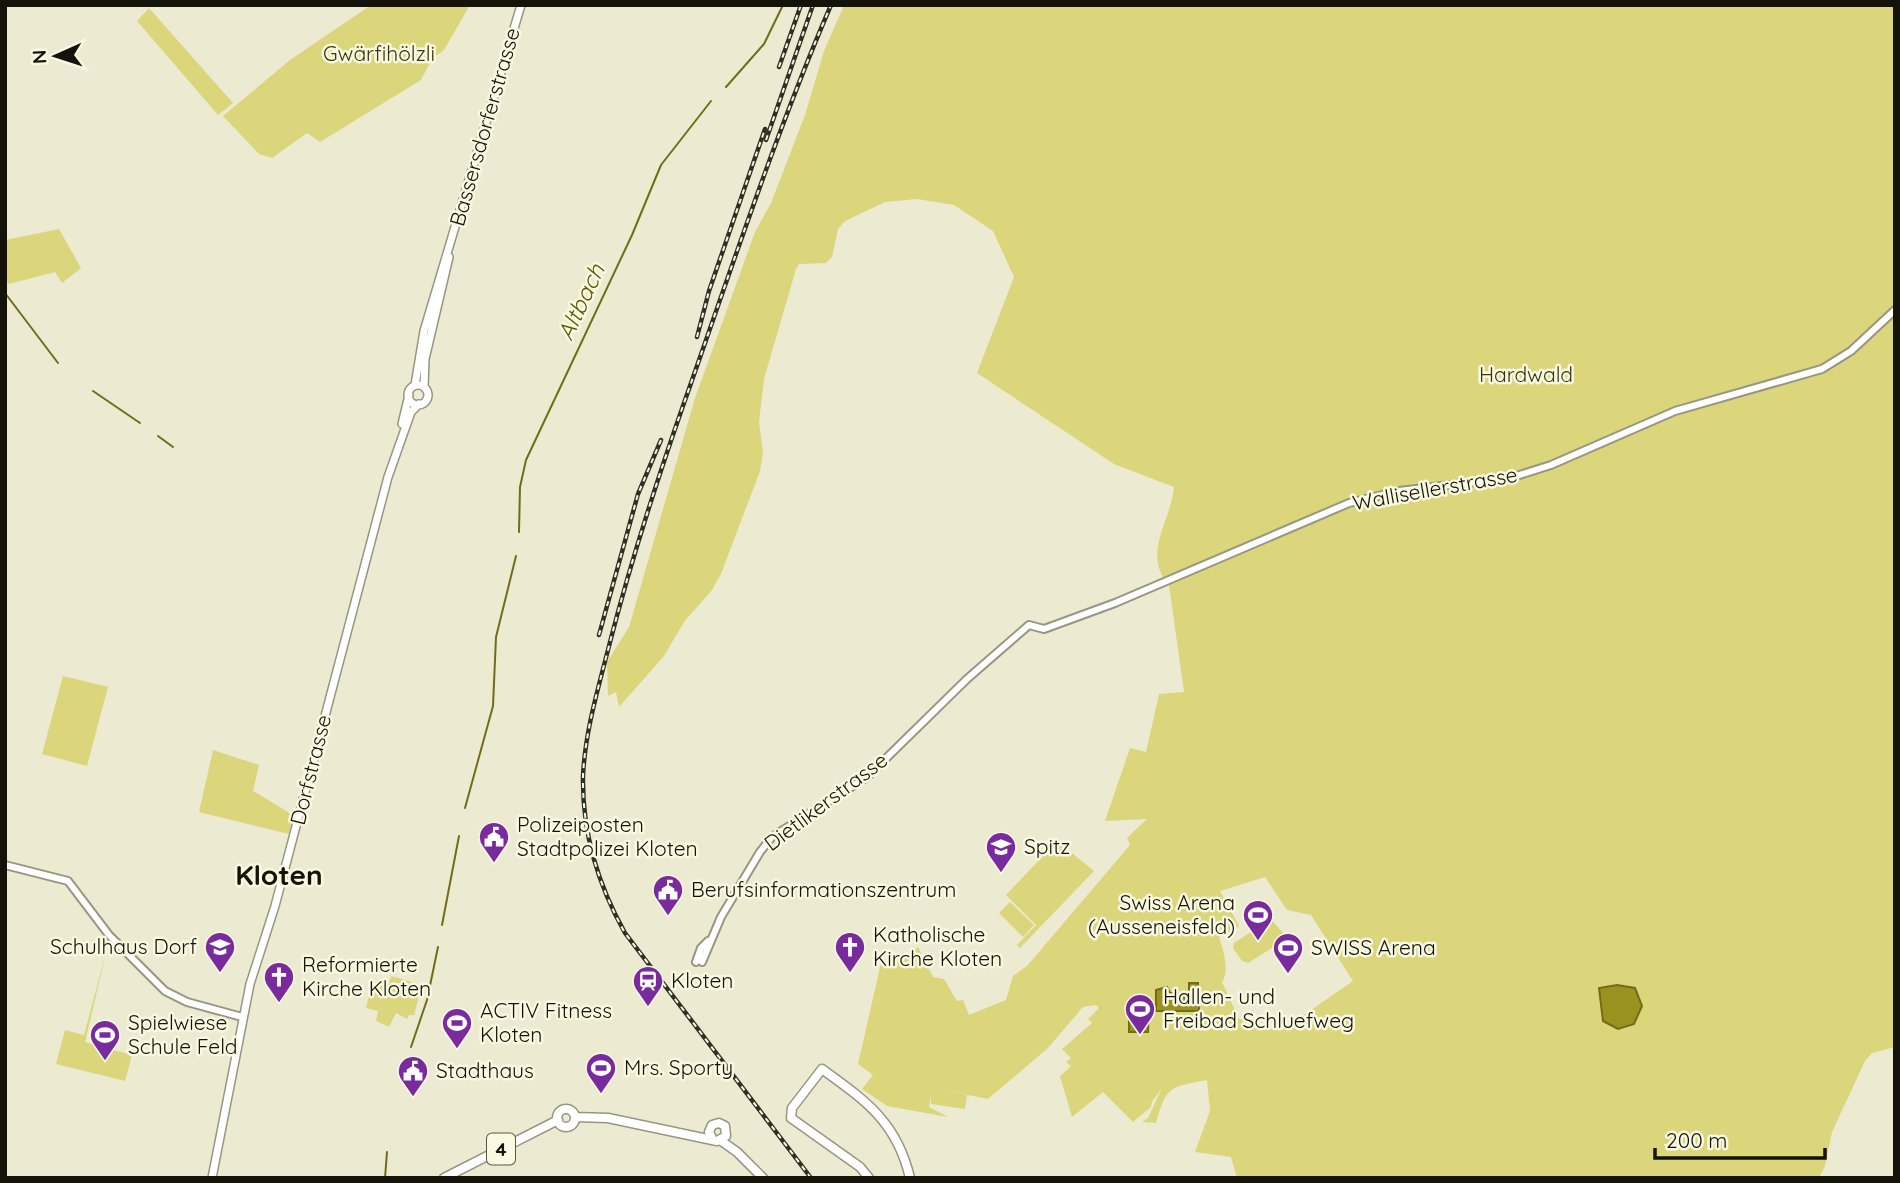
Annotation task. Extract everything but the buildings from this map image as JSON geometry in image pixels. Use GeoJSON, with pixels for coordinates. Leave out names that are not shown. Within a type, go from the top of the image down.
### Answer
{"type":"FeatureCollection","features":[{"type":"Feature","properties":{"kind":"main road","name":"Bassersdorferstrasse"},"geometry":{"type":"LineString","coordinates":[[420,386],[450,248],[521,5]]}},
{"type":"Feature","properties":{"kind":"main road","name":"Dorfstrasse"},"geometry":{"type":"LineString","coordinates":[[212,1178],[242,1017],[275,906],[409,395],[420,386],[428,397],[411,412],[398,445]]}},
{"type":"Feature","properties":{"kind":"main road"},"geometry":{"type":"LineString","coordinates":[[409,395],[412,401],[419,404]]}},
{"type":"Feature","properties":{"kind":"main road"},"geometry":{"type":"LineString","coordinates":[[869,1178],[860,1167],[791,1118],[792,1108],[822,1069],[885,1121],[904,1154],[908,1177]]}},
{"type":"Feature","properties":{"kind":"main road","name":"4"},"geometry":{"type":"LineString","coordinates":[[444,1178],[558,1120],[563,1110],[571,1111],[575,1117],[608,1118],[687,1134],[714,1136]]}},
{"type":"Feature","properties":{"kind":"main road"},"geometry":{"type":"LineString","coordinates":[[714,1136],[714,1124],[721,1123],[737,1152]]}},
{"type":"Feature","properties":{"kind":"main road"},"geometry":{"type":"LineString","coordinates":[[714,1136],[727,1134]]}},
{"type":"Feature","properties":{"kind":"main road"},"geometry":{"type":"LineString","coordinates":[[714,1136],[737,1152],[763,1178]]}},
{"type":"Feature","properties":{"kind":"street","name":"Wallisellerstrasse"},"geometry":{"type":"LineString","coordinates":[[1029,625],[1044,629],[1115,603],[1349,503],[1399,491],[1510,478],[1551,465],[1675,411],[1806,374],[1836,362],[1895,310]]}},
{"type":"Feature","properties":{"kind":"street","name":"Dietlikerstrasse"},"geometry":{"type":"LineString","coordinates":[[699,962],[748,870],[772,837],[867,777],[967,679],[1029,625]]}},
{"type":"Feature","properties":{"kind":"street"},"geometry":{"type":"LineString","coordinates":[[5,865],[68,881],[109,935],[165,991],[187,1002],[242,1017]]}},
{"type":"Feature","properties":{"kind":"green space","name":"Gwärfihölzli"},"geometry":{"type":"Polygon","coordinates":[[[371,5],[470,5],[444,50],[432,59],[421,80],[320,142],[307,133],[272,158],[259,154],[223,116],[290,60],[371,5]]]}},
{"type":"Feature","properties":{"kind":"green space","name":"Hardwald"},"geometry":{"type":"Polygon","coordinates":[[[844,5],[1895,5],[1895,1047],[1872,1053],[1865,1061],[1832,1132],[1825,1166],[1819,1178],[1237,1178],[1231,1157],[1195,1152],[1210,1111],[1207,1080],[1171,1090],[1163,1102],[1156,1123],[1142,1122],[1148,1118],[1161,1090],[1152,1101],[1151,1107],[1133,1122],[1103,1092],[1072,1117],[1060,1076],[1071,1066],[1066,1062],[1071,1058],[1062,1049],[1092,1023],[1088,1019],[1099,1008],[1096,1005],[1083,1007],[1048,1048],[988,1099],[933,1088],[967,1095],[965,1109],[931,1104],[931,1095],[929,1107],[948,1117],[887,1106],[862,1089],[873,1075],[858,1064],[881,963],[902,958],[918,947],[933,977],[944,979],[957,1001],[963,1000],[969,1015],[1006,1000],[1013,976],[1027,966],[1130,845],[1127,838],[1147,819],[1105,821],[1130,748],[1146,752],[1159,694],[1184,692],[1169,585],[1161,573],[1157,550],[1174,487],[1114,464],[977,373],[1014,277],[993,231],[954,205],[917,199],[885,202],[845,221],[838,229],[832,257],[826,263],[799,264],[764,379],[759,422],[763,453],[760,471],[721,574],[712,590],[684,622],[664,656],[619,707],[616,692],[608,696],[607,662],[629,627],[695,398],[755,232],[771,203],[805,115],[824,51],[844,5]],[[1265,877],[1220,891],[1239,926],[1219,938],[1226,966],[1222,982],[1239,1019],[1253,1018],[1261,1028],[1282,1030],[1353,981],[1311,915],[1287,910],[1265,877]]]}},
{"type":"Feature","properties":{"kind":"green space"},"geometry":{"type":"Polygon","coordinates":[[[149,8],[233,103],[218,115],[137,21],[149,8]]]}},
{"type":"Feature","properties":{"kind":"green space"},"geometry":{"type":"Polygon","coordinates":[[[59,229],[81,268],[62,283],[55,272],[9,284],[5,280],[5,240],[59,229]]]}},
{"type":"Feature","properties":{"kind":"green space"},"geometry":{"type":"Polygon","coordinates":[[[63,676],[108,687],[87,766],[42,754],[63,676]]]}},
{"type":"Feature","properties":{"kind":"green space"},"geometry":{"type":"Polygon","coordinates":[[[213,750],[259,765],[253,791],[293,815],[289,834],[199,812],[213,750]]]}},
{"type":"Feature","properties":{"kind":"green space"},"geometry":{"type":"Polygon","coordinates":[[[1057,841],[1094,871],[1020,948],[1017,945],[1036,925],[1006,895],[1057,841]]]}},
{"type":"Feature","properties":{"kind":"green space"},"geometry":{"type":"Polygon","coordinates":[[[1010,902],[1034,925],[1023,937],[999,913],[1010,902]]]}},
{"type":"Feature","properties":{"kind":"green space","name":"Swiss Arena (Ausseneisfeld)"},"geometry":{"type":"Polygon","coordinates":[[[1271,919],[1284,934],[1283,941],[1248,963],[1242,961],[1233,948],[1234,943],[1271,919]]]}},
{"type":"Feature","properties":{"kind":"green space"},"geometry":{"type":"Polygon","coordinates":[[[107,949],[85,1042],[132,1055],[125,1081],[56,1064],[65,1030],[84,1035],[107,949]]]}},
{"type":"Feature","properties":{"kind":"green space"},"geometry":{"type":"Polygon","coordinates":[[[391,976],[422,985],[414,1015],[409,1015],[407,1019],[396,1013],[389,1027],[376,1021],[378,1011],[366,1008],[372,983],[388,986],[391,976]]]}},
{"type":"Feature","properties":{"kind":"shaded area"},"geometry":{"type":"Polygon","coordinates":[[[1189,983],[1198,983],[1199,1011],[1156,1011],[1156,990],[1167,987],[1170,993],[1184,993],[1184,997],[1189,997],[1189,983]]]}},
{"type":"Feature","properties":{"kind":"shaded area"},"geometry":{"type":"Polygon","coordinates":[[[1617,985],[1635,988],[1642,1006],[1634,1024],[1618,1029],[1603,1021],[1599,988],[1617,985]]]}},
{"type":"Feature","properties":{"kind":"shaded area"},"geometry":{"type":"Polygon","coordinates":[[[1127,1003],[1149,1003],[1148,1032],[1129,1032],[1129,1020],[1135,1020],[1136,1016],[1127,1015],[1127,1003]]]}},
{"type":"Feature","properties":{"kind":"waterway","name":"Altbach"},"geometry":{"type":"LineString","coordinates":[[726,87],[764,44],[783,5]]}},
{"type":"Feature","properties":{"kind":"waterway","name":"Altbach"},"geometry":{"type":"LineString","coordinates":[[519,532],[520,487],[526,460],[632,235],[661,165],[711,101]]}},
{"type":"Feature","properties":{"kind":"waterway"},"geometry":{"type":"LineString","coordinates":[[5,293],[58,363]]}},
{"type":"Feature","properties":{"kind":"waterway"},"geometry":{"type":"LineString","coordinates":[[93,391],[140,423]]}},
{"type":"Feature","properties":{"kind":"waterway"},"geometry":{"type":"LineString","coordinates":[[158,436],[173,447]]}},
{"type":"Feature","properties":{"kind":"waterway","name":"Altbach"},"geometry":{"type":"LineString","coordinates":[[465,808],[493,706],[496,637],[516,556]]}},
{"type":"Feature","properties":{"kind":"waterway","name":"Altbach"},"geometry":{"type":"LineString","coordinates":[[442,925],[459,836]]}},
{"type":"Feature","properties":{"kind":"waterway","name":"Altbach"},"geometry":{"type":"LineString","coordinates":[[411,1047],[427,1000],[438,947]]}},
{"type":"Feature","properties":{"kind":"waterway","name":"Altbach"},"geometry":{"type":"LineString","coordinates":[[385,1178],[387,1152]]}},
{"type":"Feature","properties":{"kind":"railway"},"geometry":{"type":"LineString","coordinates":[[779,67],[801,5]]}},
{"type":"Feature","properties":{"kind":"railway"},"geometry":{"type":"LineString","coordinates":[[766,140],[813,5]]}},
{"type":"Feature","properties":{"kind":"railway"},"geometry":{"type":"LineString","coordinates":[[811,1178],[625,933],[607,896],[594,858],[585,817],[583,776],[586,743],[596,694],[654,493],[754,203],[831,5]]}},
{"type":"Feature","properties":{"kind":"railway"},"geometry":{"type":"LineString","coordinates":[[697,337],[709,291],[765,129]]}},
{"type":"Feature","properties":{"kind":"railway"},"geometry":{"type":"LineString","coordinates":[[599,635],[638,494],[661,440]]}},
{"type":"Feature","properties":{"kind":"place","name":"Polizeiposten Stadtpolizei Kloten"},"geometry":{"type":"Point","coordinates":[494,864]}},
{"type":"Feature","properties":{"kind":"place","name":"Spitz"},"geometry":{"type":"Point","coordinates":[1001,874]}},
{"type":"Feature","properties":{"kind":"place","name":"Berufsinformationszentrum"},"geometry":{"type":"Point","coordinates":[668,917]}},
{"type":"Feature","properties":{"kind":"place","name":"Swiss Arena (Ausseneisfeld)"},"geometry":{"type":"Point","coordinates":[1258,942]}},
{"type":"Feature","properties":{"kind":"place","name":"Schulhaus Dorf"},"geometry":{"type":"Point","coordinates":[220,974]}},
{"type":"Feature","properties":{"kind":"place","name":"Katholische Kirche Kloten"},"geometry":{"type":"Point","coordinates":[850,974]}},
{"type":"Feature","properties":{"kind":"place","name":"SWISS Arena"},"geometry":{"type":"Point","coordinates":[1288,975]}},
{"type":"Feature","properties":{"kind":"place","name":"Reformierte Kirche Kloten"},"geometry":{"type":"Point","coordinates":[279,1004]}},
{"type":"Feature","properties":{"kind":"place","name":"Kloten"},"geometry":{"type":"Point","coordinates":[648,1008]}},
{"type":"Feature","properties":{"kind":"place","name":"Hallen- und Freibad Schluefweg"},"geometry":{"type":"Point","coordinates":[1140,1036]}},
{"type":"Feature","properties":{"kind":"place","name":"ACTIV Fitness Kloten"},"geometry":{"type":"Point","coordinates":[457,1050]}},
{"type":"Feature","properties":{"kind":"place","name":"Spielwiese Schule Feld"},"geometry":{"type":"Point","coordinates":[105,1062]}},
{"type":"Feature","properties":{"kind":"place","name":"Mrs. Sporty"},"geometry":{"type":"Point","coordinates":[601,1095]}},
{"type":"Feature","properties":{"kind":"place","name":"Stadthaus"},"geometry":{"type":"Point","coordinates":[413,1098]}},
{"type":"Feature","properties":{"kind":"district","name":"Kloten"},"geometry":{"type":"Point","coordinates":[279,875]}}]}
